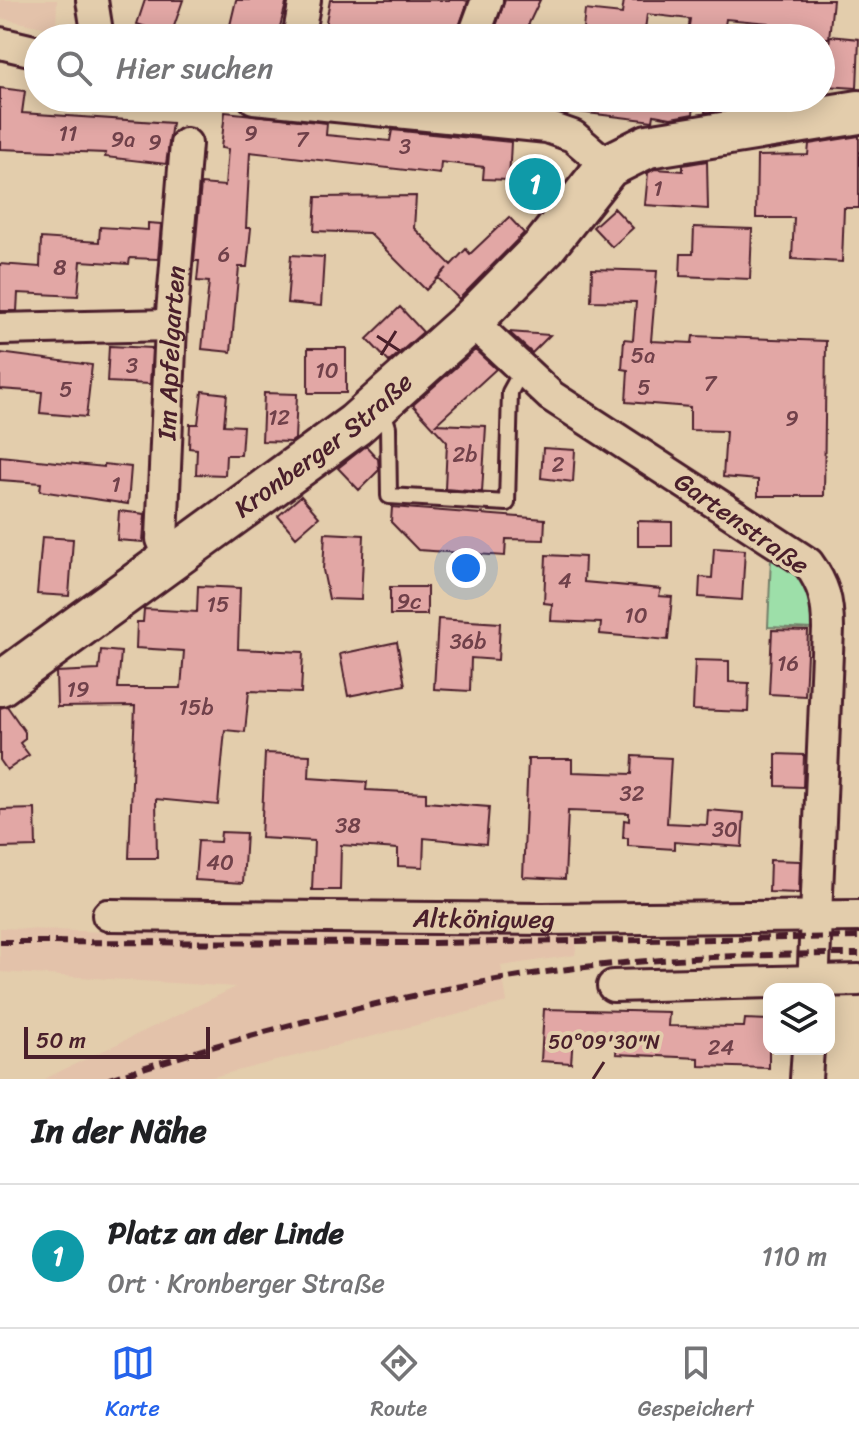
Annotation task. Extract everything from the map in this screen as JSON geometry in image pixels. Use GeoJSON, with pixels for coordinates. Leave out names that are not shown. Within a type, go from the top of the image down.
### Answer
{"type":"FeatureCollection","features":[{"type":"Feature","properties":{"kind":"street"},"geometry":{"type":"LineString","coordinates":[[92,0],[96,24]]}},
{"type":"Feature","properties":{"kind":"street"},"geometry":{"type":"LineString","coordinates":[[301,24],[305,0]]}},
{"type":"Feature","properties":{"kind":"street"},"geometry":{"type":"LineString","coordinates":[[478,24],[487,0]]}},
{"type":"Feature","properties":{"kind":"street"},"geometry":{"type":"LineString","coordinates":[[0,43],[24,49]]}},
{"type":"Feature","properties":{"kind":"street"},"geometry":{"type":"LineString","coordinates":[[480,112],[573,136],[608,166],[648,146],[859,112]]}},
{"type":"Feature","properties":{"kind":"street","name":"Im Apfelgarten"},"geometry":{"type":"LineString","coordinates":[[171,561],[162,539],[171,325],[186,144]]}},
{"type":"Feature","properties":{"kind":"street","name":"Kronberger Straße"},"geometry":{"type":"LineString","coordinates":[[0,684],[304,466],[380,404],[471,321],[561,230],[608,166]]}},
{"type":"Feature","properties":{"kind":"street","name":"Gartenstraße"},"geometry":{"type":"LineString","coordinates":[[471,321],[521,372],[551,396],[808,563],[822,583],[828,601],[828,629],[813,983]]}},
{"type":"Feature","properties":{"kind":"street"},"geometry":{"type":"LineString","coordinates":[[0,329],[171,325]]}},
{"type":"Feature","properties":{"kind":"street","name":"Altkönigweg"},"geometry":{"type":"LineString","coordinates":[[108,915],[542,919],[859,916]]}},
{"type":"Feature","properties":{"kind":"street"},"geometry":{"type":"LineString","coordinates":[[824,983],[859,980]]}},
{"type":"Feature","properties":{"kind":"street"},"geometry":{"type":"LineString","coordinates":[[613,986],[763,984]]}},
{"type":"Feature","properties":{"kind":"street"},"geometry":{"type":"LineString","coordinates":[[806,1079],[808,1055]]}},
{"type":"Feature","properties":{"kind":"lane"},"geometry":{"type":"LineString","coordinates":[[380,404],[388,427],[389,496],[507,503],[510,392],[521,372]]}},
{"type":"Feature","properties":{"kind":"shaded area"},"geometry":{"type":"Polygon","coordinates":[[[0,0],[57,0],[56,24],[28,24],[0,18],[0,0]]]}},
{"type":"Feature","properties":{"kind":"shaded area"},"geometry":{"type":"Polygon","coordinates":[[[0,928],[131,933],[579,929],[575,955],[501,966],[507,1002],[205,1079],[44,1079],[236,987],[0,972],[0,928]]]}},
{"type":"Feature","properties":{"kind":"green space"},"geometry":{"type":"Polygon","coordinates":[[[771,557],[790,570],[804,586],[812,605],[813,629],[768,627],[771,557]]]}},
{"type":"Feature","properties":{"kind":"building"},"geometry":{"type":"Polygon","coordinates":[[[145,0],[183,0],[175,24],[137,24],[145,0]]]}},
{"type":"Feature","properties":{"kind":"building"},"geometry":{"type":"Polygon","coordinates":[[[236,0],[287,0],[281,24],[230,24],[236,0]]]}},
{"type":"Feature","properties":{"kind":"building"},"geometry":{"type":"Polygon","coordinates":[[[330,0],[468,1],[460,24],[326,24],[330,0]]]}},
{"type":"Feature","properties":{"kind":"building"},"geometry":{"type":"Polygon","coordinates":[[[505,0],[540,0],[529,24],[497,24],[505,0]]]}},
{"type":"Feature","properties":{"kind":"building"},"geometry":{"type":"Polygon","coordinates":[[[624,0],[833,0],[830,24],[768,24],[726,19],[725,24],[689,24],[690,19],[647,14],[646,24],[584,24],[585,10],[622,14],[624,0]]]}},
{"type":"Feature","properties":{"kind":"building"},"geometry":{"type":"Polygon","coordinates":[[[835,37],[859,39],[857,88],[835,87],[835,37]]]}},
{"type":"Feature","properties":{"kind":"building"},"geometry":{"type":"Polygon","coordinates":[[[0,88],[24,91],[22,113],[172,123],[166,164],[105,157],[106,153],[0,149],[0,88]]]}},
{"type":"Feature","properties":{"kind":"building"},"geometry":{"type":"Polygon","coordinates":[[[225,112],[327,123],[326,135],[390,141],[392,130],[511,142],[509,180],[483,179],[484,167],[441,162],[440,174],[250,152],[246,228],[251,228],[247,267],[239,267],[231,352],[202,349],[209,282],[197,281],[199,261],[194,261],[201,184],[225,186],[228,149],[221,148],[225,112]]]}},
{"type":"Feature","properties":{"kind":"building"},"geometry":{"type":"Polygon","coordinates":[[[579,112],[693,112],[671,118],[654,115],[653,121],[579,112]]]}},
{"type":"Feature","properties":{"kind":"building"},"geometry":{"type":"Polygon","coordinates":[[[859,136],[859,208],[844,208],[842,262],[792,259],[794,218],[756,218],[757,156],[808,155],[809,144],[859,136]]]}},
{"type":"Feature","properties":{"kind":"building"},"geometry":{"type":"Polygon","coordinates":[[[707,161],[708,209],[645,205],[648,173],[655,169],[683,171],[683,165],[707,161]]]}},
{"type":"Feature","properties":{"kind":"building"},"geometry":{"type":"Polygon","coordinates":[[[416,196],[414,228],[451,265],[466,249],[470,254],[509,217],[524,233],[459,299],[438,278],[447,268],[426,290],[369,233],[314,231],[316,197],[416,196]]]}},
{"type":"Feature","properties":{"kind":"building"},"geometry":{"type":"Polygon","coordinates":[[[614,208],[633,228],[612,247],[593,227],[614,208]]]}},
{"type":"Feature","properties":{"kind":"building"},"geometry":{"type":"Polygon","coordinates":[[[148,223],[161,224],[158,259],[130,258],[129,264],[81,261],[78,296],[18,293],[17,311],[0,311],[0,264],[40,267],[41,238],[99,242],[100,227],[148,230],[148,223]]]}},
{"type":"Feature","properties":{"kind":"building"},"geometry":{"type":"Polygon","coordinates":[[[694,227],[752,229],[750,279],[680,276],[681,254],[693,254],[694,227]]]}},
{"type":"Feature","properties":{"kind":"building"},"geometry":{"type":"Polygon","coordinates":[[[291,255],[324,257],[321,306],[287,303],[291,255]]]}},
{"type":"Feature","properties":{"kind":"building"},"geometry":{"type":"Polygon","coordinates":[[[592,269],[657,271],[651,341],[692,343],[693,336],[826,341],[824,496],[758,496],[758,480],[723,477],[726,431],[690,430],[690,407],[626,402],[628,370],[622,369],[624,339],[633,340],[636,302],[591,301],[592,269]]]}},
{"type":"Feature","properties":{"kind":"building"},"geometry":{"type":"Polygon","coordinates":[[[400,307],[423,332],[389,362],[367,339],[400,307]]]}},
{"type":"Feature","properties":{"kind":"building"},"geometry":{"type":"Polygon","coordinates":[[[509,332],[550,335],[532,353],[509,332]]]}},
{"type":"Feature","properties":{"kind":"building"},"geometry":{"type":"Polygon","coordinates":[[[109,346],[152,348],[150,384],[107,382],[109,346]]]}},
{"type":"Feature","properties":{"kind":"building"},"geometry":{"type":"Polygon","coordinates":[[[308,348],[346,348],[346,393],[308,393],[308,348]]]}},
{"type":"Feature","properties":{"kind":"building"},"geometry":{"type":"Polygon","coordinates":[[[475,350],[496,369],[436,424],[486,426],[482,492],[445,489],[447,442],[413,405],[475,350]]]}},
{"type":"Feature","properties":{"kind":"building"},"geometry":{"type":"Polygon","coordinates":[[[0,353],[92,365],[86,417],[40,413],[42,392],[0,389],[0,353]]]}},
{"type":"Feature","properties":{"kind":"building"},"geometry":{"type":"Polygon","coordinates":[[[202,391],[227,394],[224,425],[243,426],[241,455],[226,455],[225,475],[196,474],[197,449],[189,448],[190,424],[198,424],[202,391]]]}},
{"type":"Feature","properties":{"kind":"building"},"geometry":{"type":"Polygon","coordinates":[[[264,393],[297,394],[295,439],[291,442],[262,441],[264,393]]]}},
{"type":"Feature","properties":{"kind":"building"},"geometry":{"type":"Polygon","coordinates":[[[366,446],[378,459],[379,470],[359,490],[338,468],[366,446]]]}},
{"type":"Feature","properties":{"kind":"building"},"geometry":{"type":"Polygon","coordinates":[[[543,448],[575,450],[573,482],[541,478],[543,448]]]}},
{"type":"Feature","properties":{"kind":"building"},"geometry":{"type":"Polygon","coordinates":[[[0,456],[131,467],[128,504],[40,491],[41,483],[0,480],[0,456]]]}},
{"type":"Feature","properties":{"kind":"building"},"geometry":{"type":"Polygon","coordinates":[[[301,496],[319,517],[296,537],[278,516],[301,496]]]}},
{"type":"Feature","properties":{"kind":"building"},"geometry":{"type":"Polygon","coordinates":[[[392,507],[545,519],[544,540],[506,539],[505,556],[418,550],[391,522],[392,507]]]}},
{"type":"Feature","properties":{"kind":"building"},"geometry":{"type":"Polygon","coordinates":[[[119,511],[145,514],[143,542],[117,540],[119,511]]]}},
{"type":"Feature","properties":{"kind":"building"},"geometry":{"type":"Polygon","coordinates":[[[638,521],[672,522],[672,546],[638,546],[638,521]]]}},
{"type":"Feature","properties":{"kind":"building"},"geometry":{"type":"Polygon","coordinates":[[[325,533],[364,535],[361,600],[329,599],[323,570],[325,533]]]}},
{"type":"Feature","properties":{"kind":"building"},"geometry":{"type":"Polygon","coordinates":[[[42,537],[73,539],[69,596],[37,594],[42,537]]]}},
{"type":"Feature","properties":{"kind":"building"},"geometry":{"type":"Polygon","coordinates":[[[714,548],[745,550],[742,600],[699,597],[700,577],[712,578],[714,548]]]}},
{"type":"Feature","properties":{"kind":"building"},"geometry":{"type":"Polygon","coordinates":[[[546,555],[585,557],[584,582],[661,589],[659,596],[672,597],[668,640],[600,634],[601,623],[551,621],[552,604],[544,603],[546,555]]]}},
{"type":"Feature","properties":{"kind":"building"},"geometry":{"type":"Polygon","coordinates":[[[198,586],[240,588],[238,649],[303,652],[301,693],[249,691],[245,732],[225,730],[218,805],[156,799],[157,858],[129,858],[135,706],[57,707],[56,672],[99,670],[101,650],[121,652],[118,688],[181,688],[184,651],[136,648],[137,622],[143,622],[144,609],[197,612],[198,586]]]}},
{"type":"Feature","properties":{"kind":"building"},"geometry":{"type":"Polygon","coordinates":[[[390,587],[427,587],[427,615],[390,615],[390,587]]]}},
{"type":"Feature","properties":{"kind":"building"},"geometry":{"type":"Polygon","coordinates":[[[438,619],[500,623],[498,660],[471,658],[470,691],[434,689],[438,619]]]}},
{"type":"Feature","properties":{"kind":"building"},"geometry":{"type":"Polygon","coordinates":[[[772,630],[808,631],[805,696],[769,694],[772,630]]]}},
{"type":"Feature","properties":{"kind":"building"},"geometry":{"type":"Polygon","coordinates":[[[397,642],[405,685],[348,696],[340,654],[397,642]]]}},
{"type":"Feature","properties":{"kind":"building"},"geometry":{"type":"Polygon","coordinates":[[[695,660],[729,661],[729,682],[749,683],[748,712],[693,710],[695,660]]]}},
{"type":"Feature","properties":{"kind":"building"},"geometry":{"type":"Polygon","coordinates":[[[7,706],[25,732],[25,739],[20,743],[29,755],[7,770],[0,760],[0,708],[7,706]]]}},
{"type":"Feature","properties":{"kind":"building"},"geometry":{"type":"Polygon","coordinates":[[[265,753],[310,755],[309,778],[367,782],[366,790],[426,793],[426,802],[489,807],[486,844],[424,838],[423,867],[398,866],[398,849],[341,845],[340,890],[312,890],[314,841],[261,838],[265,753]]]}},
{"type":"Feature","properties":{"kind":"building"},"geometry":{"type":"Polygon","coordinates":[[[776,754],[804,755],[803,787],[776,786],[776,754]]]}},
{"type":"Feature","properties":{"kind":"building"},"geometry":{"type":"Polygon","coordinates":[[[633,756],[671,758],[667,823],[707,825],[708,810],[744,813],[742,847],[674,842],[674,849],[628,846],[628,838],[623,838],[624,820],[629,821],[629,813],[568,811],[565,879],[523,877],[528,759],[572,759],[572,772],[632,774],[633,756]]]}},
{"type":"Feature","properties":{"kind":"building"},"geometry":{"type":"Polygon","coordinates":[[[35,809],[36,847],[0,848],[0,810],[35,809]]]}},
{"type":"Feature","properties":{"kind":"building"},"geometry":{"type":"Polygon","coordinates":[[[221,832],[246,833],[243,883],[195,880],[198,841],[220,842],[221,832]]]}},
{"type":"Feature","properties":{"kind":"building"},"geometry":{"type":"Polygon","coordinates":[[[770,860],[800,861],[799,893],[769,892],[770,860]]]}},
{"type":"Feature","properties":{"kind":"building"},"geometry":{"type":"Polygon","coordinates":[[[544,1009],[669,1012],[668,1026],[744,1027],[745,1019],[763,1020],[763,1055],[769,1055],[769,1068],[699,1066],[699,1058],[616,1054],[617,1040],[573,1038],[571,1063],[541,1061],[544,1009]]]}},
{"type":"Feature","properties":{"kind":"railway"},"geometry":{"type":"LineString","coordinates":[[0,942],[433,943],[859,937]]}},
{"type":"Feature","properties":{"kind":"railway"},"geometry":{"type":"LineString","coordinates":[[109,1079],[279,1028],[393,1000],[509,978],[677,959],[859,954]]}},
{"type":"Feature","properties":{"kind":"place","name":"Platz an der Linde"},"geometry":{"type":"Point","coordinates":[535,184]}}]}
